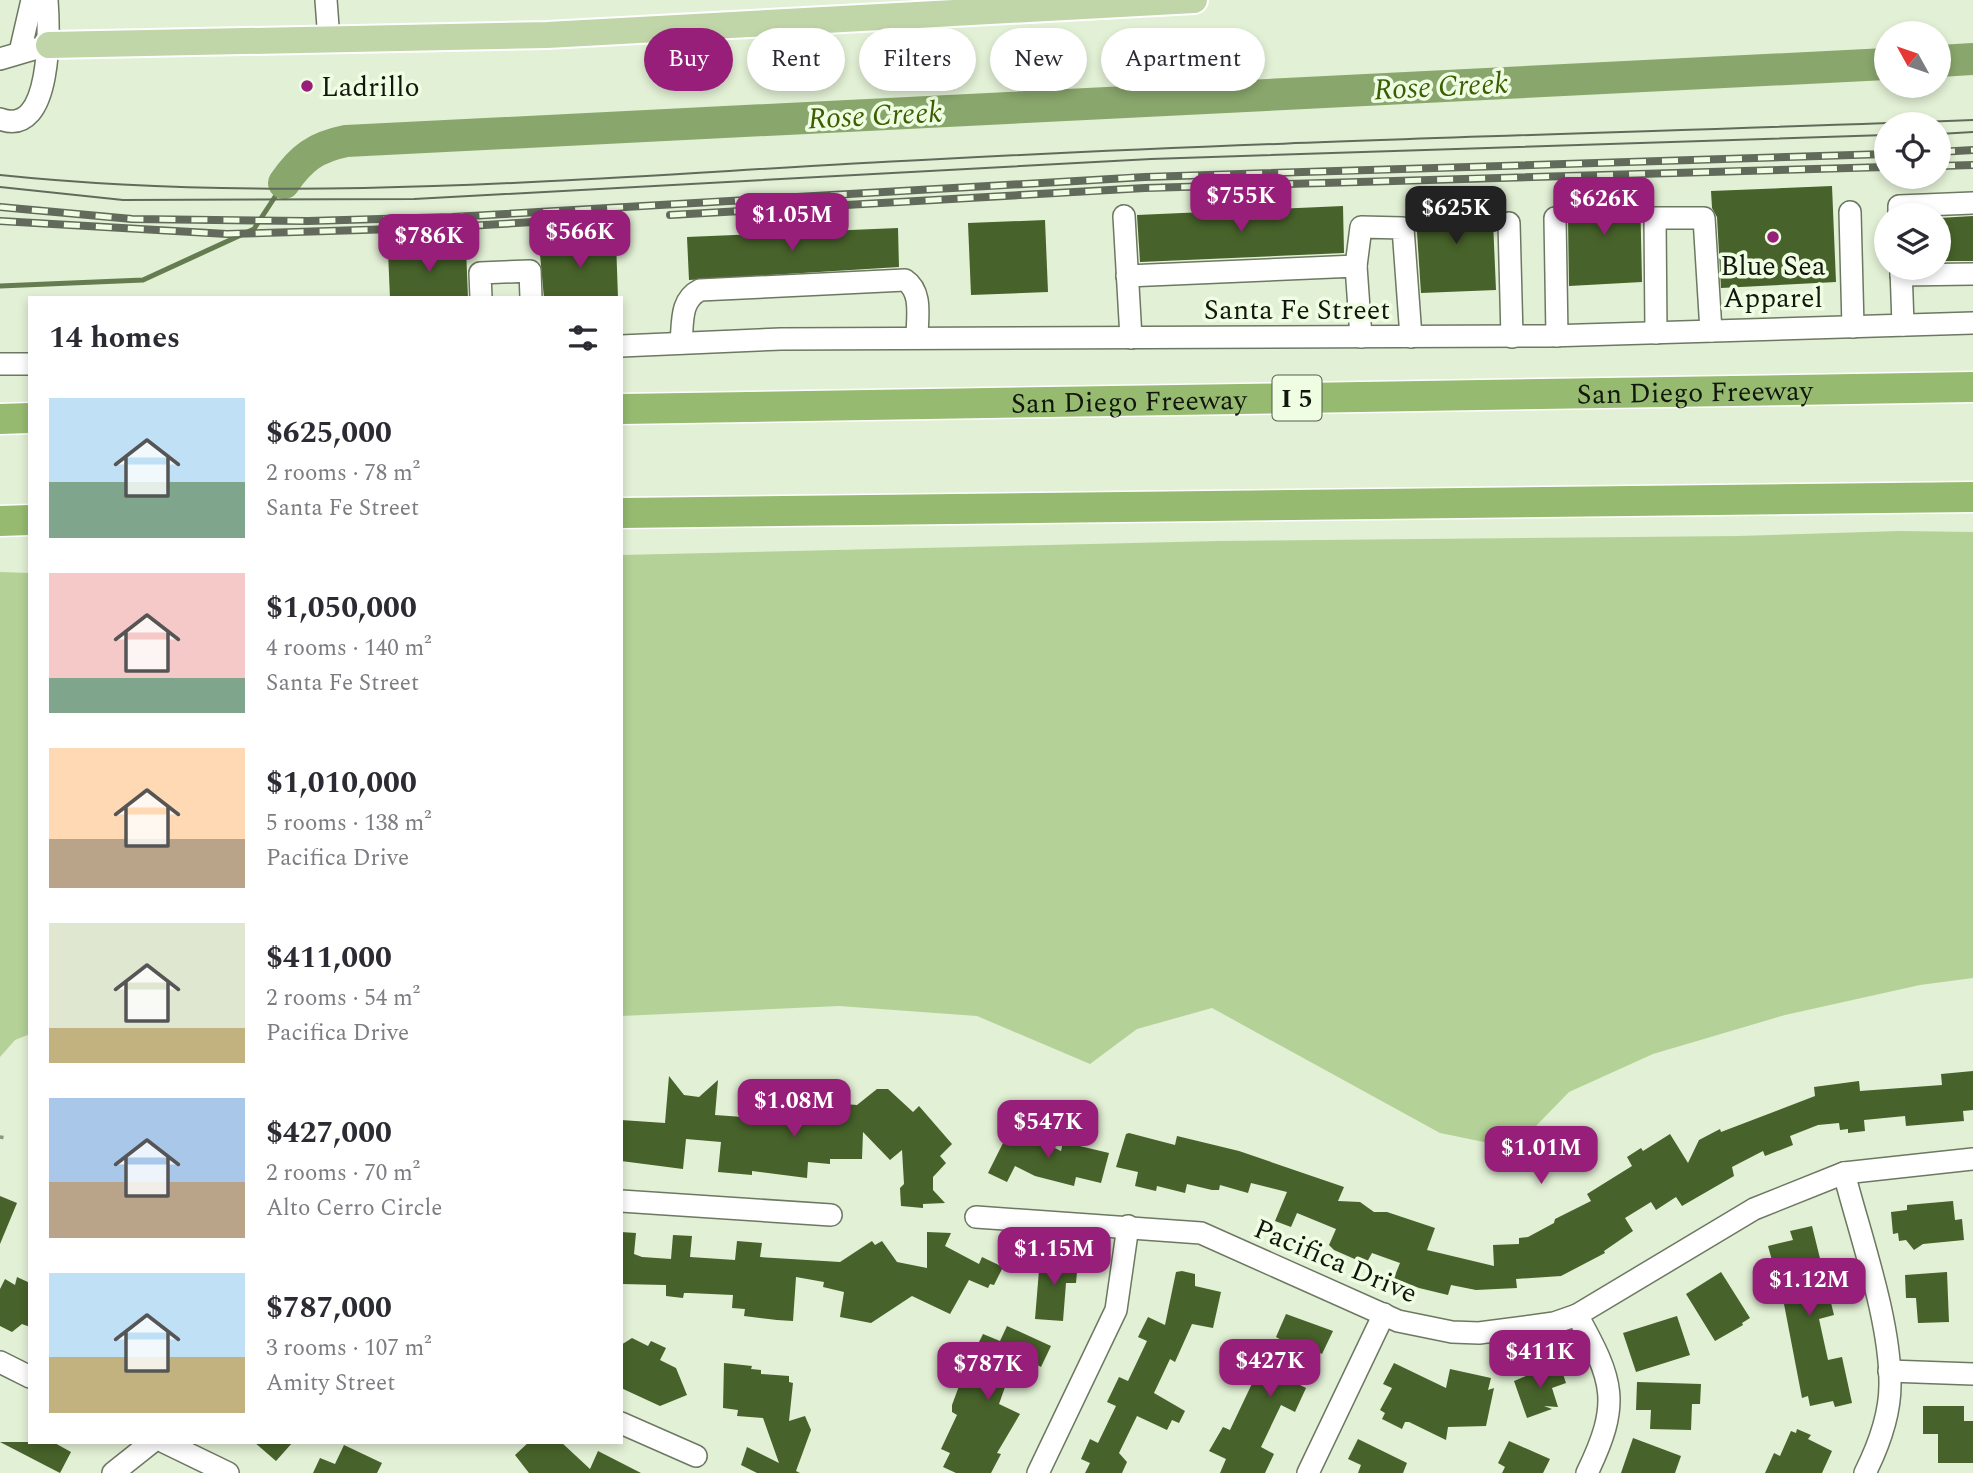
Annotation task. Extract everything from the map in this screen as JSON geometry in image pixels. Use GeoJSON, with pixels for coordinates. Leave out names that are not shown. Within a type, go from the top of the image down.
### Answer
{"type":"FeatureCollection","features":[{"type":"Feature","properties":{"kind":"highway","name":"San Diego Freeway"},"geometry":{"type":"LineString","coordinates":[[623,409],[1973,387]]}},
{"type":"Feature","properties":{"kind":"highway"},"geometry":{"type":"LineString","coordinates":[[0,419],[28,418]]}},
{"type":"Feature","properties":{"kind":"highway"},"geometry":{"type":"LineString","coordinates":[[623,513],[1973,497]]}},
{"type":"Feature","properties":{"kind":"highway"},"geometry":{"type":"LineString","coordinates":[[0,521],[28,520]]}},
{"type":"Feature","properties":{"kind":"main road"},"geometry":{"type":"LineString","coordinates":[[50,45],[547,35],[1194,0]]}},
{"type":"Feature","properties":{"kind":"street"},"geometry":{"type":"LineString","coordinates":[[10,56],[32,0]]}},
{"type":"Feature","properties":{"kind":"street"},"geometry":{"type":"LineString","coordinates":[[0,119],[6,122],[20,118],[34,109],[39,98],[50,45],[47,0]]}},
{"type":"Feature","properties":{"kind":"street"},"geometry":{"type":"LineString","coordinates":[[326,0],[328,40]]}},
{"type":"Feature","properties":{"kind":"street"},"geometry":{"type":"LineString","coordinates":[[10,56],[50,45]]}},
{"type":"Feature","properties":{"kind":"street"},"geometry":{"type":"LineString","coordinates":[[1951,204],[1973,203]]}},
{"type":"Feature","properties":{"kind":"street"},"geometry":{"type":"LineString","coordinates":[[1850,212],[1853,327]]}},
{"type":"Feature","properties":{"kind":"street"},"geometry":{"type":"LineString","coordinates":[[1124,216],[1131,338]]}},
{"type":"Feature","properties":{"kind":"street"},"geometry":{"type":"LineString","coordinates":[[1555,218],[1558,336]]}},
{"type":"Feature","properties":{"kind":"street"},"geometry":{"type":"LineString","coordinates":[[1656,333],[1655,218],[1704,218],[1711,331]]}},
{"type":"Feature","properties":{"kind":"street"},"geometry":{"type":"LineString","coordinates":[[1509,223],[1512,337]]}},
{"type":"Feature","properties":{"kind":"street"},"geometry":{"type":"LineString","coordinates":[[1361,337],[1356,266],[1361,227],[1403,228],[1411,337]]}},
{"type":"Feature","properties":{"kind":"street"},"geometry":{"type":"LineString","coordinates":[[1127,276],[1356,266]]}},
{"type":"Feature","properties":{"kind":"street"},"geometry":{"type":"LineString","coordinates":[[481,296],[480,273],[530,271],[531,296]]}},
{"type":"Feature","properties":{"kind":"street"},"geometry":{"type":"LineString","coordinates":[[1951,273],[1973,274]]}},
{"type":"Feature","properties":{"kind":"street"},"geometry":{"type":"LineString","coordinates":[[681,343],[684,305],[690,295],[700,290],[905,279],[912,284],[917,294],[918,338]]}},
{"type":"Feature","properties":{"kind":"street"},"geometry":{"type":"LineString","coordinates":[[1901,280],[1903,325]]}},
{"type":"Feature","properties":{"kind":"street","name":"Santa Fe Street"},"geometry":{"type":"LineString","coordinates":[[623,346],[918,338],[1512,337],[1973,323]]}},
{"type":"Feature","properties":{"kind":"street"},"geometry":{"type":"LineString","coordinates":[[0,364],[28,363]]}},
{"type":"Feature","properties":{"kind":"street","name":"Pacifica Drive"},"geometry":{"type":"LineString","coordinates":[[976,1217],[1201,1233],[1398,1321],[1452,1332],[1479,1333],[1554,1323],[1577,1315],[1754,1209],[1844,1173],[1973,1159]]}},
{"type":"Feature","properties":{"kind":"street"},"geometry":{"type":"LineString","coordinates":[[1844,1173],[1887,1343],[1891,1387],[1878,1447],[1866,1473]]}},
{"type":"Feature","properties":{"kind":"street"},"geometry":{"type":"LineString","coordinates":[[623,1201],[831,1214]]}},
{"type":"Feature","properties":{"kind":"street"},"geometry":{"type":"LineString","coordinates":[[1038,1473],[1116,1310],[1128,1226]]}},
{"type":"Feature","properties":{"kind":"street"},"geometry":{"type":"LineString","coordinates":[[1308,1473],[1384,1314]]}},
{"type":"Feature","properties":{"kind":"street"},"geometry":{"type":"LineString","coordinates":[[1577,1315],[1601,1358],[1610,1392],[1606,1435],[1587,1473]]}},
{"type":"Feature","properties":{"kind":"street"},"geometry":{"type":"LineString","coordinates":[[0,1362],[28,1376]]}},
{"type":"Feature","properties":{"kind":"street"},"geometry":{"type":"LineString","coordinates":[[1889,1371],[1973,1374]]}},
{"type":"Feature","properties":{"kind":"street"},"geometry":{"type":"LineString","coordinates":[[623,1424],[696,1456]]}},
{"type":"Feature","properties":{"kind":"street"},"geometry":{"type":"LineString","coordinates":[[113,1473],[149,1444]]}},
{"type":"Feature","properties":{"kind":"street"},"geometry":{"type":"LineString","coordinates":[[168,1444],[228,1473]]}},
{"type":"Feature","properties":{"kind":"path"},"geometry":{"type":"LineString","coordinates":[[0,1137],[8,1138]]}},
{"type":"Feature","properties":{"kind":"green space"},"geometry":{"type":"Polygon","coordinates":[[[1899,531],[1973,532],[1973,978],[1920,985],[1785,1015],[1653,1054],[1569,1092],[1536,1126],[1484,1142],[1440,1133],[1212,1008],[1137,1029],[1090,1064],[977,1016],[839,1006],[623,1016],[623,555],[1218,541],[1738,536],[1899,531]]]}},
{"type":"Feature","properties":{"kind":"green space"},"geometry":{"type":"Polygon","coordinates":[[[0,572],[28,573],[28,1035],[15,1040],[0,1057],[0,572]]]}},
{"type":"Feature","properties":{"kind":"building","name":"Blue Sea Apparel"},"geometry":{"type":"Polygon","coordinates":[[[1832,186],[1836,282],[1721,288],[1717,217],[1712,208],[1711,191],[1832,186]]]}},
{"type":"Feature","properties":{"kind":"building"},"geometry":{"type":"Polygon","coordinates":[[[1640,190],[1642,282],[1569,286],[1568,218],[1563,208],[1562,194],[1640,190]]]}},
{"type":"Feature","properties":{"kind":"building"},"geometry":{"type":"Polygon","coordinates":[[[1492,198],[1496,290],[1421,293],[1415,202],[1492,198]]]}},
{"type":"Feature","properties":{"kind":"building"},"geometry":{"type":"Polygon","coordinates":[[[1343,206],[1344,253],[1140,262],[1137,215],[1343,206]]]}},
{"type":"Feature","properties":{"kind":"building"},"geometry":{"type":"Polygon","coordinates":[[[1973,216],[1973,261],[1951,261],[1951,217],[1973,216]]]}},
{"type":"Feature","properties":{"kind":"building"},"geometry":{"type":"Polygon","coordinates":[[[1045,220],[1048,292],[971,295],[968,223],[1045,220]]]}},
{"type":"Feature","properties":{"kind":"building"},"geometry":{"type":"Polygon","coordinates":[[[898,228],[899,267],[689,280],[687,237],[898,228]]]}},
{"type":"Feature","properties":{"kind":"building"},"geometry":{"type":"Polygon","coordinates":[[[616,241],[618,296],[544,296],[539,244],[616,241]]]}},
{"type":"Feature","properties":{"kind":"building"},"geometry":{"type":"Polygon","coordinates":[[[466,248],[468,296],[390,296],[388,252],[466,248]]]}},
{"type":"Feature","properties":{"kind":"building"},"geometry":{"type":"Polygon","coordinates":[[[1973,1071],[1973,1110],[1963,1111],[1964,1121],[1906,1126],[1905,1116],[1864,1120],[1865,1131],[1848,1133],[1848,1129],[1840,1130],[1839,1123],[1818,1125],[1790,1136],[1793,1145],[1765,1156],[1763,1151],[1732,1167],[1734,1176],[1682,1206],[1676,1197],[1656,1210],[1651,1202],[1625,1218],[1633,1231],[1604,1251],[1605,1253],[1561,1276],[1516,1279],[1517,1288],[1476,1290],[1451,1285],[1448,1295],[1419,1288],[1394,1278],[1400,1263],[1372,1253],[1366,1264],[1334,1250],[1329,1245],[1336,1229],[1297,1213],[1291,1227],[1275,1221],[1287,1192],[1251,1183],[1248,1193],[1220,1185],[1219,1190],[1212,1190],[1187,1184],[1185,1193],[1157,1186],[1156,1191],[1135,1186],[1138,1172],[1116,1167],[1126,1134],[1129,1133],[1175,1145],[1177,1136],[1239,1151],[1344,1187],[1338,1201],[1360,1202],[1374,1212],[1387,1212],[1435,1228],[1427,1250],[1494,1266],[1493,1245],[1519,1244],[1519,1238],[1528,1237],[1554,1223],[1555,1219],[1591,1201],[1587,1194],[1632,1166],[1627,1157],[1641,1148],[1643,1151],[1670,1134],[1688,1163],[1699,1140],[1720,1129],[1721,1132],[1815,1096],[1814,1087],[1859,1081],[1860,1091],[1942,1085],[1941,1074],[1973,1071]]]}},
{"type":"Feature","properties":{"kind":"building"},"geometry":{"type":"Polygon","coordinates":[[[669,1076],[684,1095],[699,1097],[718,1080],[715,1115],[783,1120],[783,1112],[819,1111],[820,1102],[857,1105],[877,1089],[888,1089],[913,1112],[919,1106],[952,1144],[940,1156],[946,1163],[933,1177],[933,1190],[945,1203],[923,1204],[923,1208],[901,1206],[900,1188],[904,1184],[902,1150],[890,1160],[863,1132],[862,1159],[830,1159],[830,1164],[808,1162],[807,1178],[752,1171],[752,1175],[718,1172],[721,1142],[686,1139],[683,1169],[623,1161],[623,1120],[665,1123],[669,1076]]]}},
{"type":"Feature","properties":{"kind":"building"},"geometry":{"type":"Polygon","coordinates":[[[1011,1127],[1061,1151],[1063,1142],[1109,1153],[1101,1183],[1076,1177],[1074,1186],[1035,1176],[1015,1166],[1007,1182],[988,1173],[1011,1127]]]}},
{"type":"Feature","properties":{"kind":"building"},"geometry":{"type":"Polygon","coordinates":[[[0,1196],[17,1203],[0,1244],[0,1196]]]}},
{"type":"Feature","properties":{"kind":"building"},"geometry":{"type":"Polygon","coordinates":[[[1953,1201],[1955,1220],[1962,1219],[1964,1240],[1923,1244],[1914,1250],[1906,1240],[1899,1241],[1898,1233],[1893,1234],[1891,1212],[1907,1210],[1907,1205],[1953,1201]]]}},
{"type":"Feature","properties":{"kind":"building"},"geometry":{"type":"Polygon","coordinates":[[[1812,1226],[1834,1315],[1819,1319],[1828,1360],[1842,1357],[1852,1403],[1835,1407],[1833,1401],[1810,1406],[1808,1396],[1802,1398],[1784,1304],[1768,1246],[1793,1240],[1790,1231],[1812,1226]]]}},
{"type":"Feature","properties":{"kind":"building"},"geometry":{"type":"Polygon","coordinates":[[[623,1232],[636,1233],[634,1254],[642,1257],[671,1259],[673,1235],[692,1236],[690,1257],[735,1260],[737,1241],[762,1243],[760,1257],[840,1262],[872,1241],[875,1245],[882,1241],[897,1262],[927,1268],[927,1232],[951,1233],[945,1246],[979,1264],[982,1257],[1003,1267],[994,1285],[990,1284],[988,1288],[969,1280],[950,1314],[912,1296],[871,1323],[840,1317],[844,1292],[823,1287],[824,1282],[796,1277],[793,1321],[744,1316],[745,1309],[732,1308],[733,1295],[684,1293],[683,1298],[666,1296],[666,1285],[623,1284],[623,1232]]]}},
{"type":"Feature","properties":{"kind":"building"},"geometry":{"type":"Polygon","coordinates":[[[1040,1258],[1078,1261],[1076,1283],[1066,1283],[1063,1321],[1035,1319],[1040,1258]]]}},
{"type":"Feature","properties":{"kind":"building"},"geometry":{"type":"Polygon","coordinates":[[[1176,1272],[1195,1274],[1195,1286],[1221,1292],[1213,1328],[1192,1324],[1175,1362],[1170,1359],[1154,1393],[1185,1411],[1179,1423],[1172,1420],[1167,1430],[1137,1416],[1119,1453],[1127,1462],[1122,1473],[1085,1473],[1090,1463],[1081,1459],[1090,1439],[1098,1443],[1116,1406],[1107,1402],[1119,1377],[1128,1381],[1147,1341],[1138,1337],[1148,1317],[1165,1325],[1176,1272]]]}},
{"type":"Feature","properties":{"kind":"building"},"geometry":{"type":"Polygon","coordinates":[[[1721,1272],[1750,1318],[1715,1341],[1686,1294],[1721,1272]]]}},
{"type":"Feature","properties":{"kind":"building"},"geometry":{"type":"Polygon","coordinates":[[[1947,1272],[1949,1322],[1918,1323],[1916,1298],[1906,1298],[1905,1275],[1947,1272]]]}},
{"type":"Feature","properties":{"kind":"building"},"geometry":{"type":"Polygon","coordinates":[[[17,1277],[28,1282],[28,1326],[22,1324],[12,1332],[0,1326],[0,1289],[5,1279],[15,1285],[17,1277]]]}},
{"type":"Feature","properties":{"kind":"building"},"geometry":{"type":"Polygon","coordinates":[[[1286,1314],[1333,1331],[1322,1354],[1312,1349],[1296,1383],[1306,1388],[1295,1412],[1281,1405],[1261,1447],[1274,1454],[1265,1473],[1220,1473],[1226,1459],[1209,1451],[1223,1427],[1230,1430],[1257,1373],[1268,1378],[1285,1342],[1276,1337],[1286,1314]]]}},
{"type":"Feature","properties":{"kind":"building"},"geometry":{"type":"Polygon","coordinates":[[[1677,1316],[1690,1355],[1636,1372],[1623,1333],[1677,1316]]]}},
{"type":"Feature","properties":{"kind":"building"},"geometry":{"type":"Polygon","coordinates":[[[1007,1326],[1051,1346],[1041,1367],[1027,1359],[1018,1377],[1010,1373],[999,1404],[1020,1414],[997,1453],[1001,1454],[991,1473],[956,1473],[943,1467],[950,1453],[941,1449],[957,1415],[952,1412],[952,1405],[959,1386],[978,1357],[973,1354],[983,1334],[1000,1341],[1007,1326]]]}},
{"type":"Feature","properties":{"kind":"building"},"geometry":{"type":"Polygon","coordinates":[[[632,1338],[648,1346],[651,1341],[666,1348],[660,1360],[676,1368],[687,1395],[660,1406],[623,1389],[623,1344],[632,1338]]]}},
{"type":"Feature","properties":{"kind":"building"},"geometry":{"type":"Polygon","coordinates":[[[1559,1362],[1566,1383],[1552,1388],[1558,1407],[1544,1406],[1552,1409],[1527,1418],[1514,1381],[1559,1362]]]}},
{"type":"Feature","properties":{"kind":"building"},"geometry":{"type":"Polygon","coordinates":[[[724,1363],[752,1366],[751,1369],[761,1370],[761,1374],[789,1376],[789,1382],[793,1383],[789,1421],[805,1416],[811,1430],[796,1471],[800,1473],[757,1473],[741,1465],[747,1447],[779,1463],[763,1418],[737,1416],[738,1410],[723,1408],[724,1363]]]}},
{"type":"Feature","properties":{"kind":"building"},"geometry":{"type":"Polygon","coordinates":[[[1394,1363],[1446,1388],[1450,1369],[1491,1378],[1488,1390],[1494,1388],[1486,1426],[1448,1427],[1446,1440],[1409,1422],[1405,1422],[1402,1429],[1382,1419],[1385,1413],[1380,1410],[1392,1388],[1383,1384],[1394,1363]]]}},
{"type":"Feature","properties":{"kind":"building"},"geometry":{"type":"Polygon","coordinates":[[[1637,1382],[1701,1384],[1700,1404],[1692,1404],[1691,1430],[1650,1429],[1651,1410],[1636,1410],[1637,1382]]]}},
{"type":"Feature","properties":{"kind":"building"},"geometry":{"type":"Polygon","coordinates":[[[1923,1406],[1964,1406],[1964,1421],[1973,1421],[1973,1463],[1938,1463],[1938,1434],[1923,1434],[1923,1406]]]}},
{"type":"Feature","properties":{"kind":"building"},"geometry":{"type":"Polygon","coordinates":[[[1797,1429],[1811,1435],[1808,1439],[1832,1451],[1822,1473],[1765,1473],[1774,1453],[1780,1456],[1791,1431],[1796,1433],[1797,1429]]]}},
{"type":"Feature","properties":{"kind":"building"},"geometry":{"type":"Polygon","coordinates":[[[1633,1438],[1681,1456],[1675,1473],[1621,1473],[1633,1438]]]}},
{"type":"Feature","properties":{"kind":"building"},"geometry":{"type":"Polygon","coordinates":[[[1358,1439],[1407,1463],[1403,1473],[1358,1473],[1361,1465],[1348,1459],[1358,1439]]]}},
{"type":"Feature","properties":{"kind":"building"},"geometry":{"type":"Polygon","coordinates":[[[1509,1441],[1550,1459],[1543,1473],[1502,1473],[1505,1467],[1498,1463],[1509,1441]]]}},
{"type":"Feature","properties":{"kind":"building"},"geometry":{"type":"Polygon","coordinates":[[[0,1442],[57,1444],[71,1452],[60,1473],[0,1442]]]}},
{"type":"Feature","properties":{"kind":"building"},"geometry":{"type":"Polygon","coordinates":[[[256,1444],[291,1444],[276,1461],[256,1444]]]}},
{"type":"Feature","properties":{"kind":"building"},"geometry":{"type":"Polygon","coordinates":[[[527,1444],[563,1444],[590,1469],[598,1451],[641,1473],[529,1473],[515,1455],[527,1444]]]}},
{"type":"Feature","properties":{"kind":"building"},"geometry":{"type":"Polygon","coordinates":[[[344,1445],[382,1463],[377,1473],[313,1473],[320,1458],[335,1464],[344,1445]]]}},
{"type":"Feature","properties":{"kind":"waterway","name":"Rose Creek"},"geometry":{"type":"LineString","coordinates":[[1951,60],[1973,59]]}},
{"type":"Feature","properties":{"kind":"waterway","name":"Rose Creek"},"geometry":{"type":"LineString","coordinates":[[284,183],[310,155],[346,141],[1874,65]]}},
{"type":"Feature","properties":{"kind":"waterway","name":"Rose Creek"},"geometry":{"type":"LineString","coordinates":[[0,286],[143,280],[254,229],[284,183]]}},
{"type":"Feature","properties":{"kind":"tram line"},"geometry":{"type":"LineString","coordinates":[[0,175],[115,184],[230,188],[461,185],[1185,148],[1973,120]]}},
{"type":"Feature","properties":{"kind":"tram line"},"geometry":{"type":"LineString","coordinates":[[1951,133],[1973,132]]}},
{"type":"Feature","properties":{"kind":"tram line"},"geometry":{"type":"LineString","coordinates":[[0,187],[123,200],[414,199],[1151,159],[1874,135]]}},
{"type":"Feature","properties":{"kind":"railway"},"geometry":{"type":"LineString","coordinates":[[1951,151],[1973,150]]}},
{"type":"Feature","properties":{"kind":"railway"},"geometry":{"type":"LineString","coordinates":[[0,207],[132,219],[308,221],[452,217],[1145,177],[1874,154]]}},
{"type":"Feature","properties":{"kind":"railway"},"geometry":{"type":"LineString","coordinates":[[1951,166],[1973,165]]}},
{"type":"Feature","properties":{"kind":"railway"},"geometry":{"type":"LineString","coordinates":[[670,215],[1145,188],[1874,167]]}},
{"type":"Feature","properties":{"kind":"railway"},"geometry":{"type":"LineString","coordinates":[[467,226],[617,217]]}},
{"type":"Feature","properties":{"kind":"railway"},"geometry":{"type":"LineString","coordinates":[[0,221],[227,234],[428,228]]}},
{"type":"Feature","properties":{"kind":"place","name":"Ladrillo"},"geometry":{"type":"Point","coordinates":[307,86]}},
{"type":"Feature","properties":{"kind":"place","name":"Blue Sea Apparel"},"geometry":{"type":"Point","coordinates":[1773,237]}}]}
